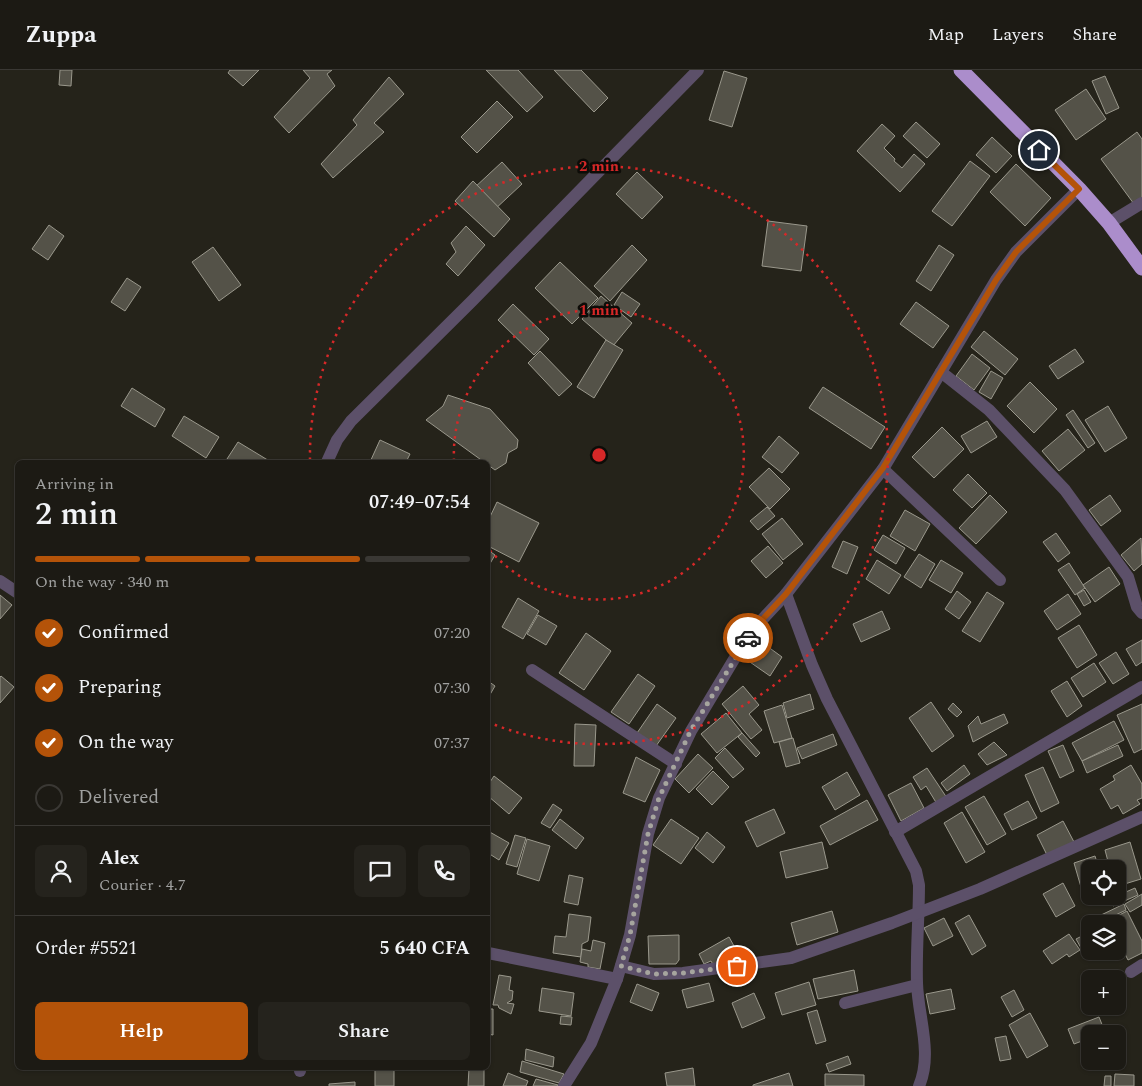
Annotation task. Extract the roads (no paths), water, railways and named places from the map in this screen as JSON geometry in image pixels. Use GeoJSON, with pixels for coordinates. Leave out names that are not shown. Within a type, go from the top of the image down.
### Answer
{"type":"FeatureCollection","features":[{"type":"Feature","properties":{"kind":"highway"},"geometry":{"type":"LineString","coordinates":[[961,70],[1079,189],[1109,223],[1142,268]]}},
{"type":"Feature","properties":{"kind":"street"},"geometry":{"type":"LineString","coordinates":[[328,460],[336,440],[351,421],[472,301],[698,70]]}},
{"type":"Feature","properties":{"kind":"street"},"geometry":{"type":"LineString","coordinates":[[564,1086],[591,1043],[619,972],[630,935],[648,834],[659,798],[691,730],[746,641],[760,622],[786,594],[883,468],[996,280],[1016,252],[1079,189]]}},
{"type":"Feature","properties":{"kind":"street"},"geometry":{"type":"LineString","coordinates":[[1109,223],[1142,203]]}},
{"type":"Feature","properties":{"kind":"street"},"geometry":{"type":"LineString","coordinates":[[941,372],[989,410],[1065,490],[1128,577],[1137,607],[1142,613]]}},
{"type":"Feature","properties":{"kind":"street"},"geometry":{"type":"LineString","coordinates":[[883,468],[1000,580]]}},
{"type":"Feature","properties":{"kind":"street"},"geometry":{"type":"LineString","coordinates":[[0,581],[15,591]]}},
{"type":"Feature","properties":{"kind":"street"},"geometry":{"type":"LineString","coordinates":[[786,594],[812,665],[916,871],[919,885],[917,985],[925,1047],[924,1076],[919,1086]]}},
{"type":"Feature","properties":{"kind":"street"},"geometry":{"type":"LineString","coordinates":[[532,670],[676,764]]}},
{"type":"Feature","properties":{"kind":"street"},"geometry":{"type":"LineString","coordinates":[[895,832],[1142,686]]}},
{"type":"Feature","properties":{"kind":"street"},"geometry":{"type":"LineString","coordinates":[[490,953],[619,972],[654,974],[683,973],[791,958],[980,889],[1142,817]]}},
{"type":"Feature","properties":{"kind":"street"},"geometry":{"type":"LineString","coordinates":[[845,1003],[917,985]]}}]}
